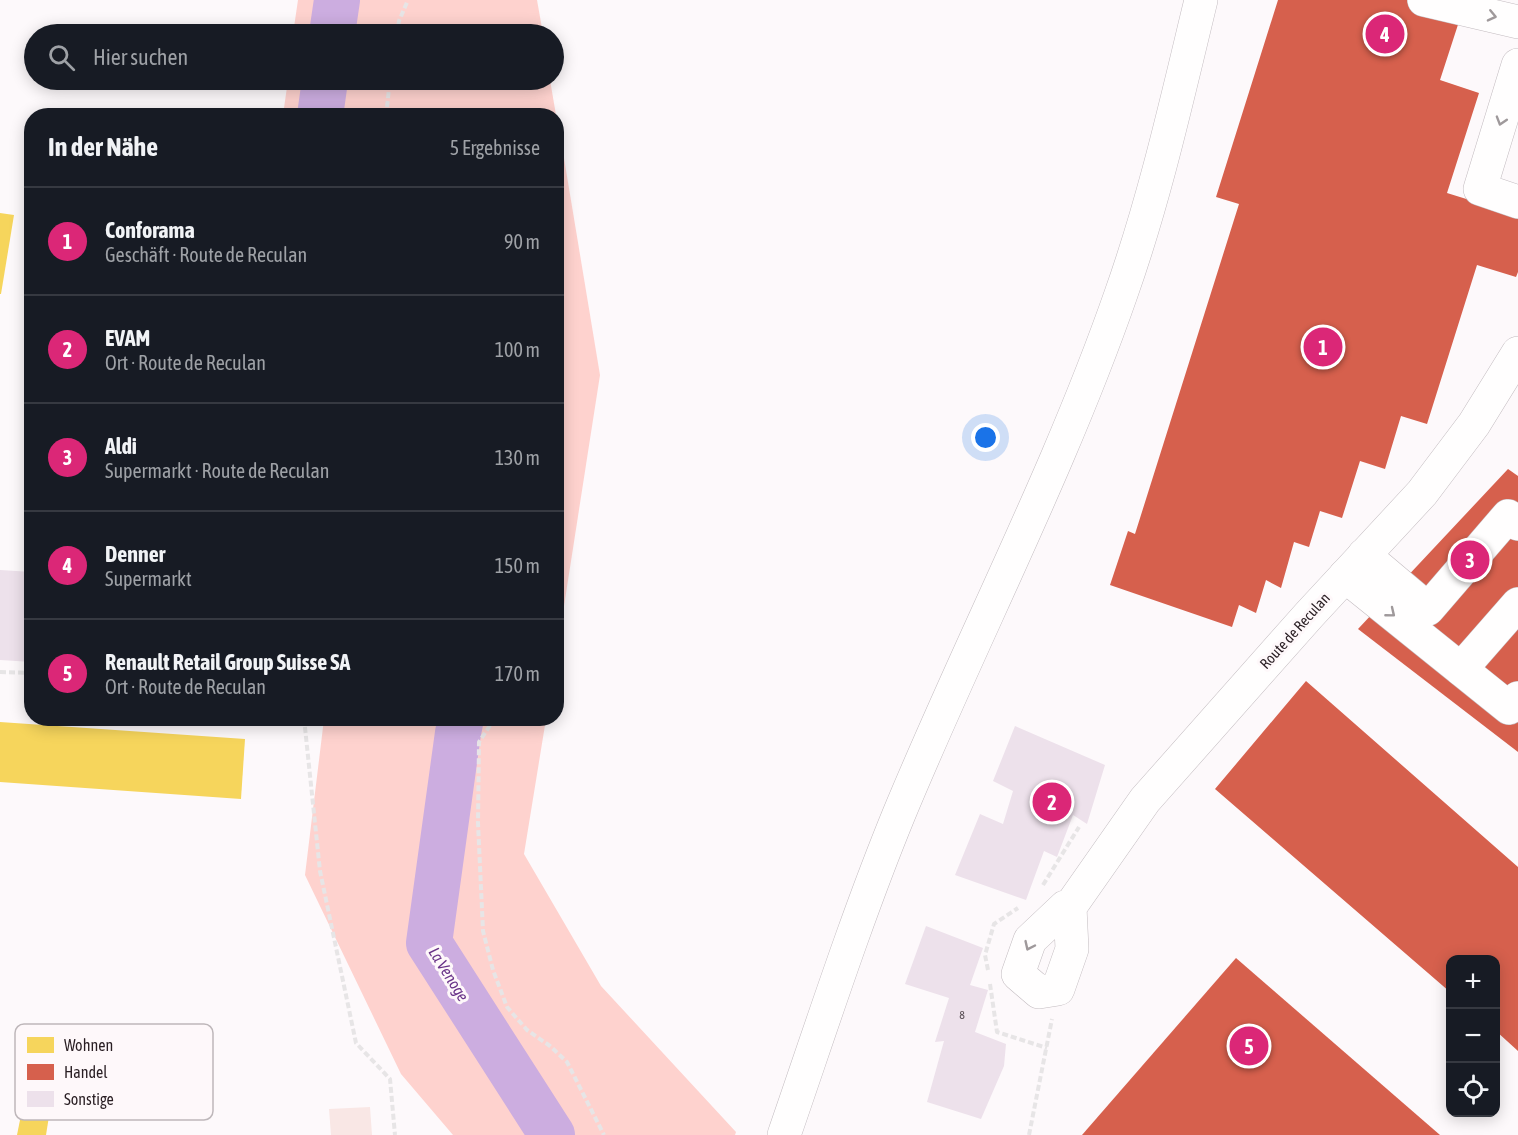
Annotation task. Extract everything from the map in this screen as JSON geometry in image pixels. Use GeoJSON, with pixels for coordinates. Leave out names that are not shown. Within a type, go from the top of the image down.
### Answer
{"type":"FeatureCollection","features":[{"type":"Feature","properties":{"kind":"main road"},"geometry":{"type":"LineString","coordinates":[[784,1135],[862,909],[899,814],[1089,383],[1148,211],[1174,117],[1201,0]]}},
{"type":"Feature","properties":{"kind":"main road"},"geometry":{"type":"LineString","coordinates":[[1424,0],[1518,22]]}},
{"type":"Feature","properties":{"kind":"main road"},"geometry":{"type":"LineString","coordinates":[[1518,65],[1480,189],[1518,202]]}},
{"type":"Feature","properties":{"kind":"main road","name":"Route de Reculan"},"geometry":{"type":"LineString","coordinates":[[1058,989],[1039,992],[1017,974],[1030,940],[1065,907],[1070,907],[1145,800],[1422,493],[1474,424],[1518,353]]}},
{"type":"Feature","properties":{"kind":"main road"},"geometry":{"type":"LineString","coordinates":[[1355,566],[1428,609],[1508,516],[1518,524]]}},
{"type":"Feature","properties":{"kind":"main road"},"geometry":{"type":"LineString","coordinates":[[1355,566],[1461,669],[1509,708],[1518,698]]}},
{"type":"Feature","properties":{"kind":"main road"},"geometry":{"type":"LineString","coordinates":[[1461,669],[1518,604]]}},
{"type":"Feature","properties":{"kind":"main road"},"geometry":{"type":"LineString","coordinates":[[1058,989],[1072,949],[1070,907]]}},
{"type":"Feature","properties":{"kind":"path"},"geometry":{"type":"LineString","coordinates":[[399,24],[408,0]]}},
{"type":"Feature","properties":{"kind":"path"},"geometry":{"type":"LineString","coordinates":[[387,108],[389,90]]}},
{"type":"Feature","properties":{"kind":"path"},"geometry":{"type":"LineString","coordinates":[[0,672],[24,673]]}},
{"type":"Feature","properties":{"kind":"path"},"geometry":{"type":"LineString","coordinates":[[305,726],[320,871],[356,1043],[390,1079],[395,1135]]}},
{"type":"Feature","properties":{"kind":"path"},"geometry":{"type":"LineString","coordinates":[[490,726],[479,742],[478,824],[483,931],[493,970],[507,1007],[527,1030],[550,1046],[567,1062],[604,1135]]}},
{"type":"Feature","properties":{"kind":"path"},"geometry":{"type":"LineString","coordinates":[[1029,1135],[1058,989]]}},
{"type":"Feature","properties":{"kind":"shaded area"},"geometry":{"type":"Polygon","coordinates":[[[298,0],[537,0],[541,24],[294,24],[298,0]]]}},
{"type":"Feature","properties":{"kind":"shaded area"},"geometry":{"type":"Polygon","coordinates":[[[287,90],[552,90],[555,108],[284,108],[287,90]]]}},
{"type":"Feature","properties":{"kind":"shaded area"},"geometry":{"type":"Polygon","coordinates":[[[564,158],[600,375],[564,606],[564,158]]]}},
{"type":"Feature","properties":{"kind":"shaded area"},"geometry":{"type":"Polygon","coordinates":[[[323,726],[545,726],[524,854],[601,986],[736,1132],[735,1135],[453,1135],[401,1074],[305,875],[323,726]]]}},
{"type":"Feature","properties":{"kind":"shaded area"},"geometry":{"type":"Polygon","coordinates":[[[370,1107],[372,1135],[331,1135],[329,1109],[370,1107]]]}},
{"type":"Feature","properties":{"kind":"building: Wohnen"},"geometry":{"type":"Polygon","coordinates":[[[0,213],[14,215],[1,294],[0,294],[0,213]]]}},
{"type":"Feature","properties":{"kind":"building: Wohnen"},"geometry":{"type":"Polygon","coordinates":[[[0,722],[24,724],[24,726],[58,726],[245,739],[241,799],[0,782],[0,722]]]}},
{"type":"Feature","properties":{"kind":"building: Wohnen"},"geometry":{"type":"Polygon","coordinates":[[[20,1120],[48,1120],[46,1135],[17,1135],[20,1120]]]}},
{"type":"Feature","properties":{"kind":"building: Handel"},"geometry":{"type":"Polygon","coordinates":[[[1278,0],[1466,0],[1440,80],[1479,93],[1447,193],[1518,215],[1518,272],[1516,277],[1477,265],[1427,424],[1401,416],[1385,469],[1360,461],[1342,518],[1320,511],[1309,547],[1294,542],[1281,588],[1266,580],[1256,613],[1239,605],[1232,627],[1110,585],[1128,531],[1135,534],[1239,204],[1216,197],[1278,0]]]}},
{"type":"Feature","properties":{"kind":"building: Handel"},"geometry":{"type":"Polygon","coordinates":[[[1508,469],[1518,476],[1518,752],[1358,629],[1508,469]]]}},
{"type":"Feature","properties":{"kind":"building: Handel"},"geometry":{"type":"Polygon","coordinates":[[[1306,681],[1518,867],[1518,1051],[1500,1035],[1500,955],[1446,955],[1446,989],[1215,789],[1306,681]]]}},
{"type":"Feature","properties":{"kind":"building: Handel"},"geometry":{"type":"Polygon","coordinates":[[[1236,958],[1440,1135],[1082,1135],[1236,958]]]}},
{"type":"Feature","properties":{"kind":"building: Sonstige"},"geometry":{"type":"Polygon","coordinates":[[[0,570],[24,572],[24,662],[0,660],[0,570]]]}},
{"type":"Feature","properties":{"kind":"building: Sonstige"},"geometry":{"type":"Polygon","coordinates":[[[1015,726],[1105,765],[1087,824],[1073,815],[1057,857],[1044,851],[1026,900],[955,875],[980,814],[1003,824],[1013,791],[993,781],[1015,726]]]}},
{"type":"Feature","properties":{"kind":"building: Sonstige"},"geometry":{"type":"Polygon","coordinates":[[[926,926],[983,948],[970,985],[988,990],[975,1032],[1006,1044],[1004,1066],[981,1119],[927,1102],[944,1041],[935,1042],[949,998],[905,984],[926,926]]]}},
{"type":"Feature","properties":{"kind":"waterway","name":"La Venoge"},"geometry":{"type":"LineString","coordinates":[[333,24],[337,0]]}},
{"type":"Feature","properties":{"kind":"waterway","name":"La Venoge"},"geometry":{"type":"LineString","coordinates":[[321,108],[324,90]]}},
{"type":"Feature","properties":{"kind":"waterway","name":"La Venoge"},"geometry":{"type":"LineString","coordinates":[[459,726],[429,943],[552,1135]]}},
{"type":"Feature","properties":{"kind":"place","name":"Denner"},"geometry":{"type":"Point","coordinates":[1385,34]}},
{"type":"Feature","properties":{"kind":"place","name":"Conforama"},"geometry":{"type":"Point","coordinates":[1323,347]}},
{"type":"Feature","properties":{"kind":"place","name":"Aldi"},"geometry":{"type":"Point","coordinates":[1470,560]}},
{"type":"Feature","properties":{"kind":"place","name":"EVAM"},"geometry":{"type":"Point","coordinates":[1052,802]}},
{"type":"Feature","properties":{"kind":"place","name":"Renault Retail Group Suisse SA"},"geometry":{"type":"Point","coordinates":[1249,1046]}}]}
